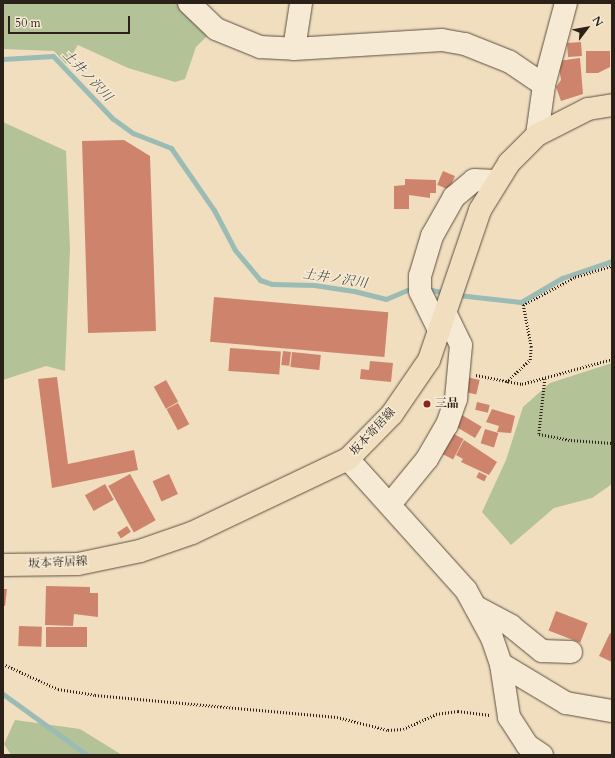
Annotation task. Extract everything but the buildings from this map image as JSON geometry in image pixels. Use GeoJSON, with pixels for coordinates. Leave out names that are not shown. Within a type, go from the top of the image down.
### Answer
{"type":"FeatureCollection","features":[{"type":"Feature","properties":{"kind":"main road","name":"坂本寄居線"},"geometry":{"type":"LineString","coordinates":[[3,565],[78,564],[140,551],[192,533],[348,459],[392,414],[429,360],[480,210],[496,181],[509,163],[537,135],[588,109],[612,105]]}},
{"type":"Feature","properties":{"kind":"street"},"geometry":{"type":"LineString","coordinates":[[189,3],[216,29],[260,47],[294,49],[442,40],[465,44],[510,62],[544,85]]}},
{"type":"Feature","properties":{"kind":"street"},"geometry":{"type":"LineString","coordinates":[[294,49],[301,3]]}},
{"type":"Feature","properties":{"kind":"street"},"geometry":{"type":"LineString","coordinates":[[537,135],[544,85],[566,3]]}},
{"type":"Feature","properties":{"kind":"street"},"geometry":{"type":"LineString","coordinates":[[391,503],[427,459],[447,424],[456,399],[460,370],[460,345],[420,291],[420,276],[432,236],[454,197],[469,184],[474,180],[496,181]]}},
{"type":"Feature","properties":{"kind":"street"},"geometry":{"type":"LineString","coordinates":[[348,459],[391,503],[466,590],[492,638],[501,664],[509,717],[527,745],[542,755]]}},
{"type":"Feature","properties":{"kind":"street"},"geometry":{"type":"LineString","coordinates":[[476,607],[511,626],[542,651],[571,652]]}},
{"type":"Feature","properties":{"kind":"street"},"geometry":{"type":"LineString","coordinates":[[501,664],[566,702],[612,711]]}},
{"type":"Feature","properties":{"kind":"path"},"geometry":{"type":"LineString","coordinates":[[506,382],[530,360],[531,347],[523,305],[563,282],[612,266]]}},
{"type":"Feature","properties":{"kind":"path"},"geometry":{"type":"LineString","coordinates":[[460,370],[506,382],[522,384],[545,379],[579,366],[612,359]]}},
{"type":"Feature","properties":{"kind":"path"},"geometry":{"type":"LineString","coordinates":[[545,379],[538,434],[571,440],[612,443]]}},
{"type":"Feature","properties":{"kind":"path"},"geometry":{"type":"LineString","coordinates":[[3,664],[58,689],[94,696],[337,717],[388,730],[403,729],[423,718],[458,711],[509,717]]}},
{"type":"Feature","properties":{"kind":"green space"},"geometry":{"type":"Polygon","coordinates":[[[3,3],[181,3],[210,33],[196,47],[185,79],[175,82],[128,68],[78,45],[66,64],[54,51],[3,49],[3,3]]]}},
{"type":"Feature","properties":{"kind":"green space"},"geometry":{"type":"Polygon","coordinates":[[[3,122],[66,151],[70,249],[65,371],[46,366],[3,380],[3,122]]]}},
{"type":"Feature","properties":{"kind":"green space"},"geometry":{"type":"Polygon","coordinates":[[[612,363],[612,484],[592,498],[554,508],[511,545],[482,512],[506,460],[523,407],[550,383],[612,363]]]}},
{"type":"Feature","properties":{"kind":"green space"},"geometry":{"type":"Polygon","coordinates":[[[15,720],[80,729],[122,755],[11,755],[4,744],[15,720]]]}},
{"type":"Feature","properties":{"kind":"waterway","name":"土井ノ沢川"},"geometry":{"type":"LineString","coordinates":[[3,59],[53,56],[112,118],[133,133],[171,148],[214,210],[235,250],[260,280],[272,284],[314,285],[354,291],[386,299],[414,287]]}},
{"type":"Feature","properties":{"kind":"waterway","name":"土井ノ沢川"},"geometry":{"type":"LineString","coordinates":[[458,295],[521,302],[562,278],[612,261]]}},
{"type":"Feature","properties":{"kind":"waterway","name":"土井ノ沢川"},"geometry":{"type":"LineString","coordinates":[[426,289],[446,293]]}},
{"type":"Feature","properties":{"kind":"waterway"},"geometry":{"type":"LineString","coordinates":[[3,694],[87,755]]}},
{"type":"Feature","properties":{"kind":"place","name":"三品"},"geometry":{"type":"Point","coordinates":[427,404]}}]}
